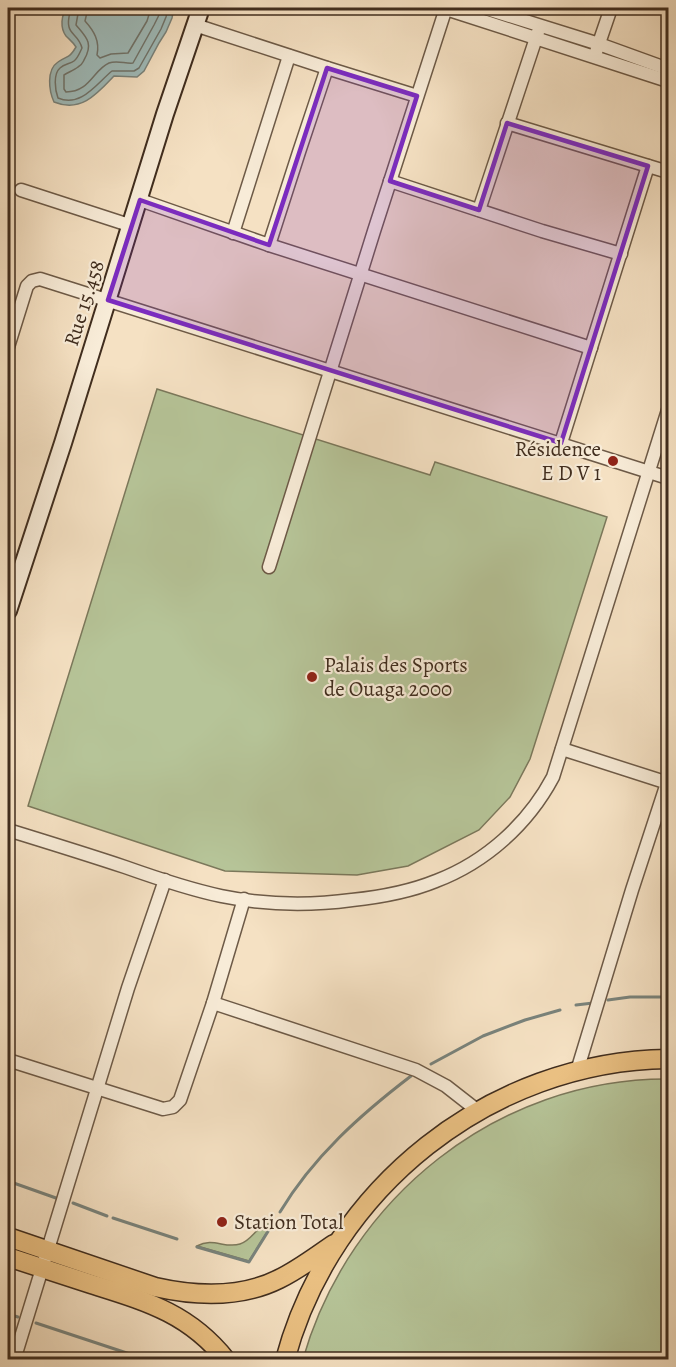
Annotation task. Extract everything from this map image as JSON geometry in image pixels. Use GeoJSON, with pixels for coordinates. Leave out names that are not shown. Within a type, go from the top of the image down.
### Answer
{"type":"FeatureCollection","features":[{"type":"Feature","properties":{"kind":"main road","name":"Rue 15.458"},"geometry":{"type":"LineString","coordinates":[[8,612],[13,574],[63,443],[165,114],[201,8]]}},
{"type":"Feature","properties":{"kind":"main road"},"geometry":{"type":"LineString","coordinates":[[285,1359],[302,1309],[338,1241],[362,1208],[400,1168],[432,1141],[478,1111],[526,1088],[577,1071],[633,1061],[669,1059]]}},
{"type":"Feature","properties":{"kind":"main road"},"geometry":{"type":"LineString","coordinates":[[8,1237],[155,1287],[197,1293],[241,1291],[261,1287],[280,1279],[338,1241]]}},
{"type":"Feature","properties":{"kind":"main road"},"geometry":{"type":"LineString","coordinates":[[8,1257],[163,1308],[214,1344],[226,1359]]}},
{"type":"Feature","properties":{"kind":"street"},"geometry":{"type":"LineString","coordinates":[[269,567],[445,8],[669,81]]}},
{"type":"Feature","properties":{"kind":"street"},"geometry":{"type":"LineString","coordinates":[[484,8],[599,44],[669,69]]}},
{"type":"Feature","properties":{"kind":"street"},"geometry":{"type":"LineString","coordinates":[[594,57],[610,8]]}},
{"type":"Feature","properties":{"kind":"street"},"geometry":{"type":"LineString","coordinates":[[195,25],[417,96]]}},
{"type":"Feature","properties":{"kind":"street"},"geometry":{"type":"LineString","coordinates":[[479,210],[539,26]]}},
{"type":"Feature","properties":{"kind":"street"},"geometry":{"type":"LineString","coordinates":[[233,233],[289,56]]}},
{"type":"Feature","properties":{"kind":"street"},"geometry":{"type":"LineString","coordinates":[[269,245],[327,68]]}},
{"type":"Feature","properties":{"kind":"street"},"geometry":{"type":"LineString","coordinates":[[507,123],[669,172]]}},
{"type":"Feature","properties":{"kind":"street"},"geometry":{"type":"LineString","coordinates":[[561,443],[648,166]]}},
{"type":"Feature","properties":{"kind":"street"},"geometry":{"type":"LineString","coordinates":[[390,181],[542,231],[621,254]]}},
{"type":"Feature","properties":{"kind":"street"},"geometry":{"type":"LineString","coordinates":[[21,190],[132,226]]}},
{"type":"Feature","properties":{"kind":"street"},"geometry":{"type":"LineString","coordinates":[[140,200],[269,245],[591,348]]}},
{"type":"Feature","properties":{"kind":"street"},"geometry":{"type":"LineString","coordinates":[[8,347],[27,286],[32,281],[40,279],[669,478]]}},
{"type":"Feature","properties":{"kind":"street"},"geometry":{"type":"LineString","coordinates":[[8,830],[222,896],[280,904],[314,905],[396,893],[446,877],[492,849],[535,807],[553,777],[669,410]]}},
{"type":"Feature","properties":{"kind":"street"},"geometry":{"type":"LineString","coordinates":[[562,749],[668,782],[632,890],[577,1071]]}},
{"type":"Feature","properties":{"kind":"street"},"geometry":{"type":"LineString","coordinates":[[14,1359],[124,999],[165,880]]}},
{"type":"Feature","properties":{"kind":"street"},"geometry":{"type":"LineString","coordinates":[[8,1060],[163,1109],[172,1107],[180,1100],[213,1003],[244,899]]}},
{"type":"Feature","properties":{"kind":"street"},"geometry":{"type":"LineString","coordinates":[[213,1003],[416,1070],[446,1086],[478,1111]]}},
{"type":"Feature","properties":{"kind":"highlighted area"},"geometry":{"type":"Polygon","coordinates":[[[327,68],[417,96],[390,181],[479,210],[507,123],[648,166],[561,443],[108,300],[140,200],[269,245],[327,68]]]}},
{"type":"Feature","properties":{"kind":"green space","name":"Palais des Sports de Ouaga 2000"},"geometry":{"type":"Polygon","coordinates":[[[157,389],[430,475],[435,462],[607,517],[530,759],[510,797],[479,830],[408,866],[357,875],[225,871],[28,806],[157,389]]]}},
{"type":"Feature","properties":{"kind":"green space"},"geometry":{"type":"Polygon","coordinates":[[[668,1079],[668,1359],[303,1359],[325,1301],[356,1247],[394,1199],[439,1158],[490,1125],[546,1100],[605,1084],[668,1079]]]}},
{"type":"Feature","properties":{"kind":"green space"},"geometry":{"type":"Polygon","coordinates":[[[266,1224],[272,1224],[249,1261],[197,1246],[208,1243],[240,1244],[266,1224]]]}},
{"type":"Feature","properties":{"kind":"water"},"geometry":{"type":"Polygon","coordinates":[[[67,8],[174,8],[166,32],[144,71],[137,77],[114,76],[88,100],[64,105],[54,102],[50,75],[54,66],[70,55],[76,47],[66,36],[62,25],[62,18],[67,8]]]}},
{"type":"Feature","properties":{"kind":"waterway"},"geometry":{"type":"LineString","coordinates":[[608,1000],[630,997],[668,997]]}},
{"type":"Feature","properties":{"kind":"waterway"},"geometry":{"type":"LineString","coordinates":[[576,1005],[593,1003]]}},
{"type":"Feature","properties":{"kind":"waterway"},"geometry":{"type":"LineString","coordinates":[[431,1064],[483,1036],[560,1010]]}},
{"type":"Feature","properties":{"kind":"waterway"},"geometry":{"type":"LineString","coordinates":[[280,1212],[307,1173],[339,1138],[411,1076]]}},
{"type":"Feature","properties":{"kind":"waterway"},"geometry":{"type":"LineString","coordinates":[[8,1181],[56,1198]]}},
{"type":"Feature","properties":{"kind":"waterway"},"geometry":{"type":"LineString","coordinates":[[73,1203],[107,1216]]}},
{"type":"Feature","properties":{"kind":"waterway"},"geometry":{"type":"LineString","coordinates":[[113,1218],[177,1239]]}},
{"type":"Feature","properties":{"kind":"waterway"},"geometry":{"type":"LineString","coordinates":[[197,1247],[249,1262],[272,1225]]}},
{"type":"Feature","properties":{"kind":"waterway"},"geometry":{"type":"LineString","coordinates":[[8,1314],[18,1317]]}},
{"type":"Feature","properties":{"kind":"waterway"},"geometry":{"type":"LineString","coordinates":[[36,1323],[148,1360]]}},
{"type":"Feature","properties":{"kind":"place","name":"Résidence E D V 1"},"geometry":{"type":"Point","coordinates":[613,461]}},
{"type":"Feature","properties":{"kind":"place","name":"Palais des Sports de Ouaga 2000"},"geometry":{"type":"Point","coordinates":[312,677]}},
{"type":"Feature","properties":{"kind":"place","name":"Station Total"},"geometry":{"type":"Point","coordinates":[222,1222]}}]}
